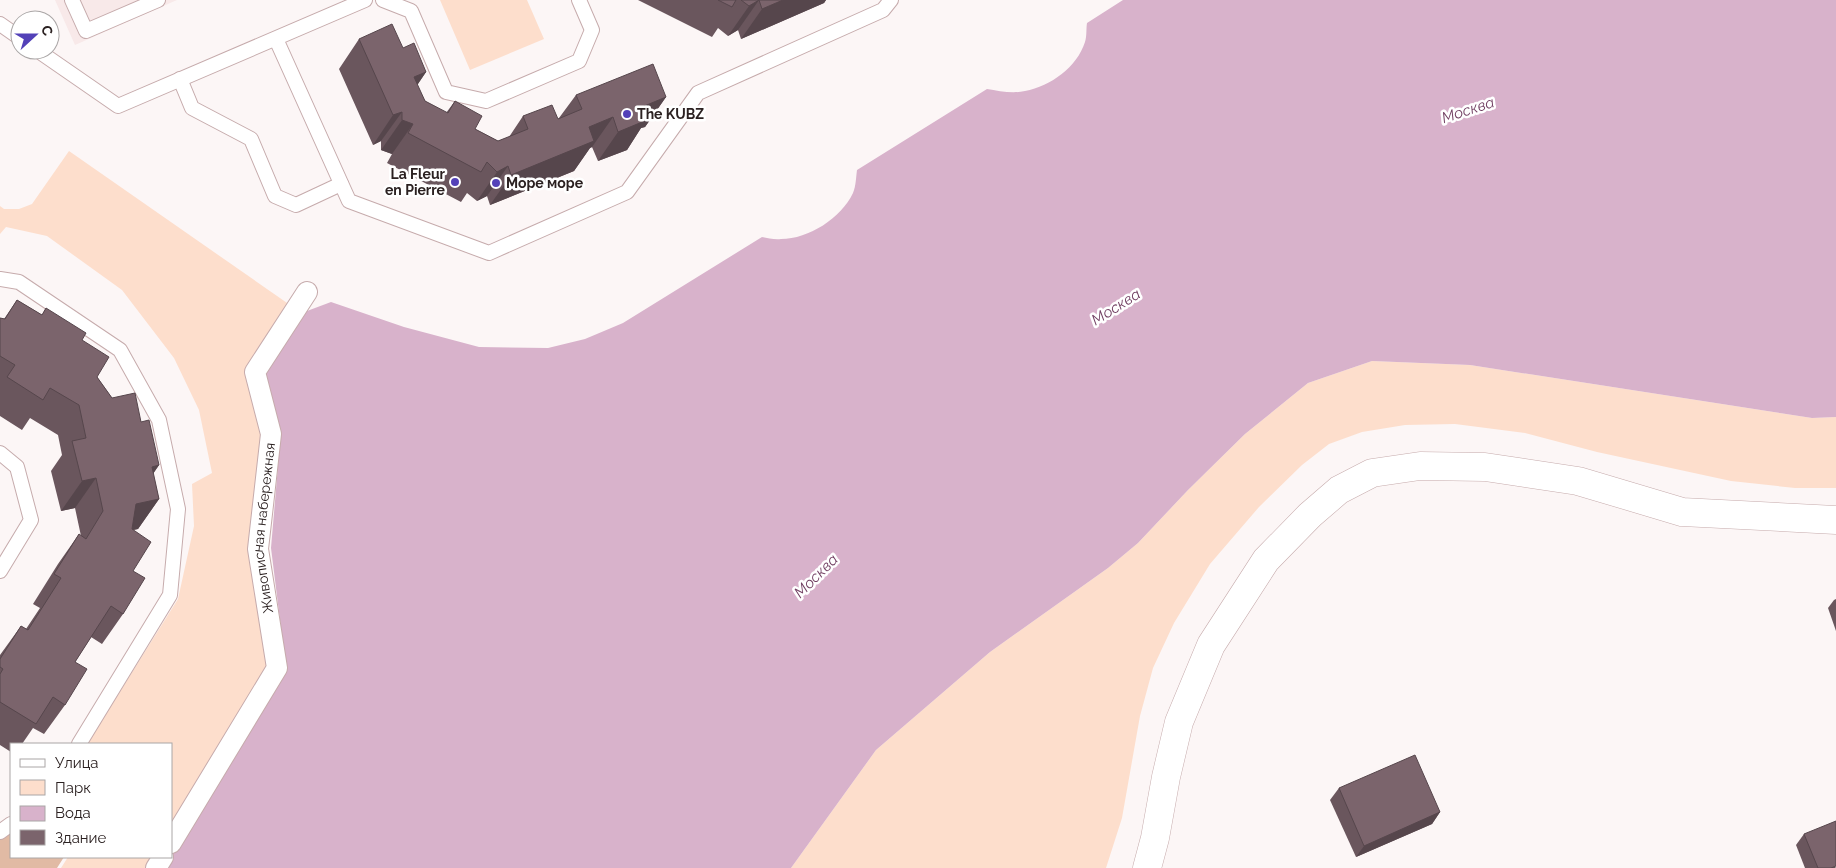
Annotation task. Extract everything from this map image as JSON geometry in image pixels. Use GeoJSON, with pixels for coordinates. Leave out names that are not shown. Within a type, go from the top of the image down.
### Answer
{"type":"FeatureCollection","features":[{"type":"Feature","properties":{"kind":"street","name":"Живописная набережная"},"geometry":{"type":"LineString","coordinates":[[172,841],[277,668],[258,549],[271,434],[255,372],[307,292]]}},
{"type":"Feature","properties":{"kind":"street"},"geometry":{"type":"LineString","coordinates":[[1147,868],[1179,722],[1211,645],[1266,560],[1310,515],[1339,490],[1372,473],[1420,466],[1485,467],[1578,481],[1682,512],[1836,520]]}},
{"type":"Feature","properties":{"kind":"lane"},"geometry":{"type":"LineString","coordinates":[[72,0],[86,31],[158,0]]}},
{"type":"Feature","properties":{"kind":"lane"},"geometry":{"type":"LineString","coordinates":[[51,60],[118,106],[365,0]]}},
{"type":"Feature","properties":{"kind":"lane"},"geometry":{"type":"LineString","coordinates":[[383,0],[411,11],[446,92],[486,101],[579,61],[592,30],[579,0]]}},
{"type":"Feature","properties":{"kind":"lane"},"geometry":{"type":"LineString","coordinates":[[276,39],[349,201],[489,253],[627,192],[698,94],[883,10],[891,0]]}},
{"type":"Feature","properties":{"kind":"lane"},"geometry":{"type":"LineString","coordinates":[[180,79],[192,108],[251,139],[275,196],[296,205],[342,184]]}},
{"type":"Feature","properties":{"kind":"lane"},"geometry":{"type":"LineString","coordinates":[[0,278],[19,282],[120,350],[159,420],[178,509],[170,595],[80,743]]}},
{"type":"Feature","properties":{"kind":"lane"},"geometry":{"type":"LineString","coordinates":[[0,453],[17,467],[31,520],[0,571]]}},
{"type":"Feature","properties":{"kind":"shaded area"},"geometry":{"type":"Polygon","coordinates":[[[55,0],[177,0],[75,45],[55,0]]]}},
{"type":"Feature","properties":{"kind":"shaded area"},"geometry":{"type":"Polygon","coordinates":[[[10,830],[10,858],[63,858],[57,868],[0,868],[0,838],[10,830]]]}},
{"type":"Feature","properties":{"kind":"green space"},"geometry":{"type":"Polygon","coordinates":[[[440,0],[527,0],[544,39],[470,70],[440,0]]]}},
{"type":"Feature","properties":{"kind":"green space"},"geometry":{"type":"Polygon","coordinates":[[[69,151],[290,305],[245,373],[264,436],[270,669],[172,827],[172,743],[88,743],[178,599],[194,526],[192,484],[212,473],[199,410],[174,358],[122,290],[47,236],[6,227],[0,234],[0,206],[4,209],[19,209],[32,204],[69,151]]]}},
{"type":"Feature","properties":{"kind":"green space"},"geometry":{"type":"Polygon","coordinates":[[[1372,361],[1470,365],[1812,418],[1836,417],[1836,488],[1795,488],[1731,481],[1597,452],[1525,433],[1455,424],[1405,425],[1362,432],[1329,444],[1302,465],[1259,507],[1210,564],[1174,623],[1153,668],[1140,716],[1122,818],[1106,868],[791,868],[876,750],[990,652],[1108,568],[1138,543],[1245,434],[1308,383],[1372,361]]]}},
{"type":"Feature","properties":{"kind":"green space"},"geometry":{"type":"Polygon","coordinates":[[[67,858],[153,858],[147,868],[61,868],[67,858]]]}},
{"type":"Feature","properties":{"kind":"water","name":"Москва"},"geometry":{"type":"Polygon","coordinates":[[[1123,0],[1836,0],[1836,417],[1812,418],[1470,365],[1372,361],[1308,383],[1245,434],[1138,543],[1108,568],[990,652],[876,750],[791,868],[164,868],[172,858],[172,855],[286,668],[271,548],[281,431],[264,376],[307,311],[331,302],[404,327],[479,347],[548,348],[585,339],[623,323],[762,237],[776,239],[792,238],[813,231],[823,225],[841,211],[848,202],[854,190],[857,170],[987,89],[1020,92],[1044,85],[1062,74],[1081,51],[1086,40],[1087,23],[1123,0]]]}},
{"type":"Feature","properties":{"kind":"building"},"geometry":{"type":"Polygon","coordinates":[[[718,0],[736,0],[732,7],[718,0]]]}},
{"type":"Feature","properties":{"kind":"building"},"geometry":{"type":"Polygon","coordinates":[[[741,0],[759,0],[749,6],[741,0]]]}},
{"type":"Feature","properties":{"kind":"building"},"geometry":{"type":"Polygon","coordinates":[[[759,0],[783,0],[762,9],[759,0]]]}},
{"type":"Feature","properties":{"kind":"building"},"geometry":{"type":"Polygon","coordinates":[[[392,24],[403,48],[414,43],[426,72],[414,77],[425,101],[448,113],[455,101],[482,116],[475,129],[498,141],[528,129],[523,116],[552,105],[558,119],[582,109],[576,95],[653,64],[666,97],[642,107],[647,120],[618,132],[613,117],[589,127],[594,141],[511,175],[508,166],[497,172],[487,162],[481,172],[408,133],[413,124],[402,120],[402,112],[393,115],[359,39],[392,24]]]}},
{"type":"Feature","properties":{"kind":"building"},"geometry":{"type":"Polygon","coordinates":[[[17,300],[42,315],[46,308],[86,333],[82,340],[109,357],[97,377],[112,398],[135,393],[141,422],[149,420],[159,465],[152,467],[159,499],[136,504],[132,529],[151,542],[133,571],[145,578],[123,614],[111,606],[75,662],[87,669],[65,705],[53,697],[36,724],[0,702],[0,674],[3,669],[0,667],[0,659],[21,626],[28,630],[61,578],[54,574],[79,534],[86,539],[103,511],[96,478],[82,481],[72,441],[86,438],[79,405],[50,388],[43,400],[7,377],[15,365],[0,356],[0,318],[5,319],[17,300]]]}},
{"type":"Feature","properties":{"kind":"building"},"geometry":{"type":"Polygon","coordinates":[[[1415,755],[1440,812],[1364,846],[1339,788],[1415,755]]]}},
{"type":"Feature","properties":{"kind":"building"},"geometry":{"type":"Polygon","coordinates":[[[1836,821],[1836,866],[1818,868],[1804,834],[1836,821]]]}},
{"type":"Feature","properties":{"kind":"place","name":"The KUBZ"},"geometry":{"type":"Point","coordinates":[627,114]}},
{"type":"Feature","properties":{"kind":"place","name":"La Fleur en Pierre"},"geometry":{"type":"Point","coordinates":[455,182]}},
{"type":"Feature","properties":{"kind":"place","name":"Море море"},"geometry":{"type":"Point","coordinates":[496,183]}}]}
